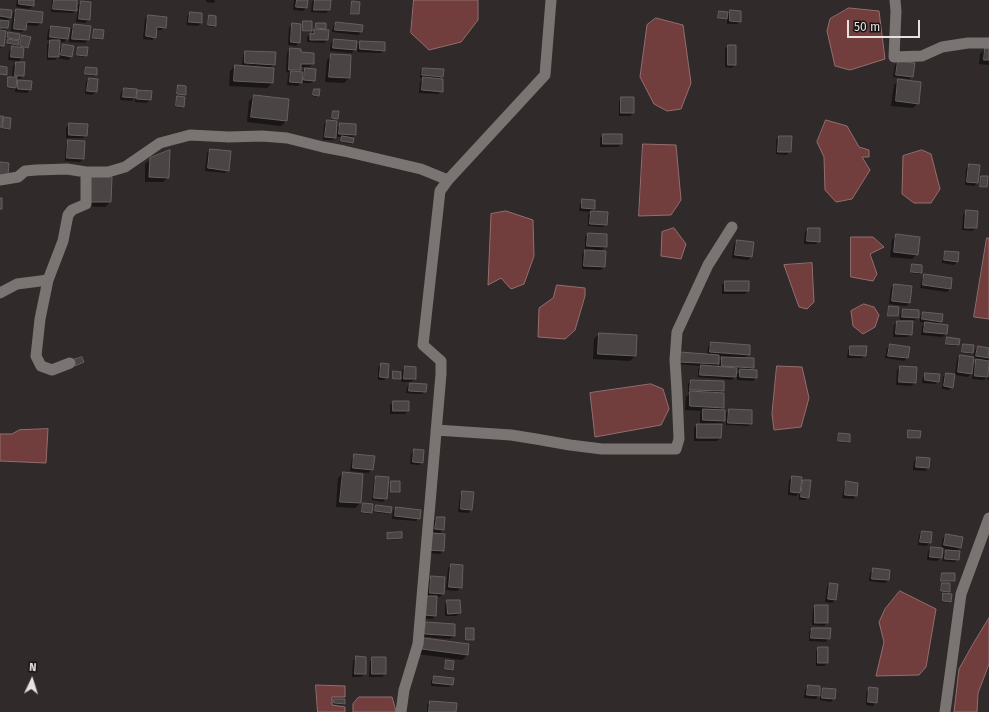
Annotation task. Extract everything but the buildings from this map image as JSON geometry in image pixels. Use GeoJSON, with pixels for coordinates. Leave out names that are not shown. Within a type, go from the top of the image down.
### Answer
{"type":"FeatureCollection","features":[{"type":"Feature","properties":{"kind":"street"},"geometry":{"type":"LineString","coordinates":[[401,712],[404,690],[418,644],[441,374],[441,361],[423,345],[440,192],[448,180],[545,75],[551,0]]}},
{"type":"Feature","properties":{"kind":"street"},"geometry":{"type":"LineString","coordinates":[[895,0],[896,12],[894,56],[922,56],[942,47],[968,42],[989,43]]}},
{"type":"Feature","properties":{"kind":"street"},"geometry":{"type":"LineString","coordinates":[[0,180],[18,177],[25,171],[36,170],[68,169],[86,172],[108,172],[125,167],[160,144],[190,135],[230,137],[262,136],[287,138],[421,169],[448,180]]}},
{"type":"Feature","properties":{"kind":"street"},"geometry":{"type":"LineString","coordinates":[[70,363],[52,370],[41,366],[36,356],[40,319],[48,280],[63,241],[68,215],[72,210],[86,204],[86,172]]}},
{"type":"Feature","properties":{"kind":"street"},"geometry":{"type":"LineString","coordinates":[[436,430],[511,435],[602,449],[676,449],[679,439],[675,360],[677,332],[708,265],[732,227]]}},
{"type":"Feature","properties":{"kind":"street"},"geometry":{"type":"LineString","coordinates":[[0,293],[17,284],[48,280]]}},
{"type":"Feature","properties":{"kind":"street"},"geometry":{"type":"LineString","coordinates":[[945,712],[961,594],[989,518]]}},
{"type":"Feature","properties":{"kind":"shaded area"},"geometry":{"type":"Polygon","coordinates":[[[414,0],[478,0],[478,20],[461,42],[429,50],[411,33],[414,0]]]}},
{"type":"Feature","properties":{"kind":"shaded area"},"geometry":{"type":"Polygon","coordinates":[[[849,8],[879,11],[885,59],[850,70],[835,66],[827,31],[830,19],[849,8]]]}},
{"type":"Feature","properties":{"kind":"shaded area"},"geometry":{"type":"Polygon","coordinates":[[[656,18],[683,25],[691,83],[681,109],[667,111],[654,104],[640,77],[647,25],[656,18]]]}},
{"type":"Feature","properties":{"kind":"shaded area"},"geometry":{"type":"Polygon","coordinates":[[[826,120],[847,126],[859,147],[869,150],[869,157],[862,157],[870,170],[852,199],[836,202],[825,190],[824,157],[817,142],[826,120]]]}},
{"type":"Feature","properties":{"kind":"shaded area"},"geometry":{"type":"Polygon","coordinates":[[[643,144],[676,145],[681,200],[671,215],[639,216],[643,144]]]}},
{"type":"Feature","properties":{"kind":"shaded area"},"geometry":{"type":"Polygon","coordinates":[[[922,150],[931,154],[940,189],[931,203],[914,203],[902,194],[903,156],[922,150]]]}},
{"type":"Feature","properties":{"kind":"shaded area"},"geometry":{"type":"Polygon","coordinates":[[[506,211],[533,220],[534,256],[524,284],[511,289],[501,278],[488,285],[491,214],[506,211]]]}},
{"type":"Feature","properties":{"kind":"shaded area"},"geometry":{"type":"Polygon","coordinates":[[[674,228],[686,244],[681,259],[661,256],[662,232],[674,228]]]}},
{"type":"Feature","properties":{"kind":"shaded area"},"geometry":{"type":"Polygon","coordinates":[[[851,237],[873,237],[884,247],[870,254],[877,274],[873,281],[851,277],[851,237]]]}},
{"type":"Feature","properties":{"kind":"shaded area"},"geometry":{"type":"Polygon","coordinates":[[[987,238],[989,238],[989,319],[974,317],[987,238]]]}},
{"type":"Feature","properties":{"kind":"shaded area"},"geometry":{"type":"Polygon","coordinates":[[[812,263],[814,302],[807,309],[799,307],[784,265],[812,263]]]}},
{"type":"Feature","properties":{"kind":"shaded area"},"geometry":{"type":"Polygon","coordinates":[[[557,285],[585,288],[585,296],[575,330],[565,339],[538,337],[539,308],[553,298],[557,285]]]}},
{"type":"Feature","properties":{"kind":"shaded area"},"geometry":{"type":"Polygon","coordinates":[[[864,304],[874,307],[879,315],[875,327],[863,334],[853,326],[851,311],[864,304]]]}},
{"type":"Feature","properties":{"kind":"shaded area"},"geometry":{"type":"Polygon","coordinates":[[[777,366],[802,367],[809,398],[801,427],[774,430],[772,414],[777,366]]]}},
{"type":"Feature","properties":{"kind":"shaded area"},"geometry":{"type":"Polygon","coordinates":[[[651,384],[663,389],[669,409],[661,425],[595,437],[590,393],[651,384]]]}},
{"type":"Feature","properties":{"kind":"shaded area"},"geometry":{"type":"Polygon","coordinates":[[[48,429],[46,463],[0,461],[0,434],[12,434],[19,430],[48,429]]]}},
{"type":"Feature","properties":{"kind":"shaded area"},"geometry":{"type":"Polygon","coordinates":[[[900,591],[936,609],[926,667],[919,675],[876,676],[884,642],[879,622],[885,609],[900,591]]]}},
{"type":"Feature","properties":{"kind":"shaded area"},"geometry":{"type":"Polygon","coordinates":[[[989,618],[989,664],[978,693],[977,712],[954,712],[959,669],[989,618]]]}},
{"type":"Feature","properties":{"kind":"shaded area"},"geometry":{"type":"Polygon","coordinates":[[[316,685],[345,686],[345,697],[332,697],[332,705],[345,707],[345,712],[318,712],[316,685]]]}},
{"type":"Feature","properties":{"kind":"shaded area"},"geometry":{"type":"Polygon","coordinates":[[[359,697],[392,697],[396,711],[353,712],[353,704],[359,697]]]}}]}
